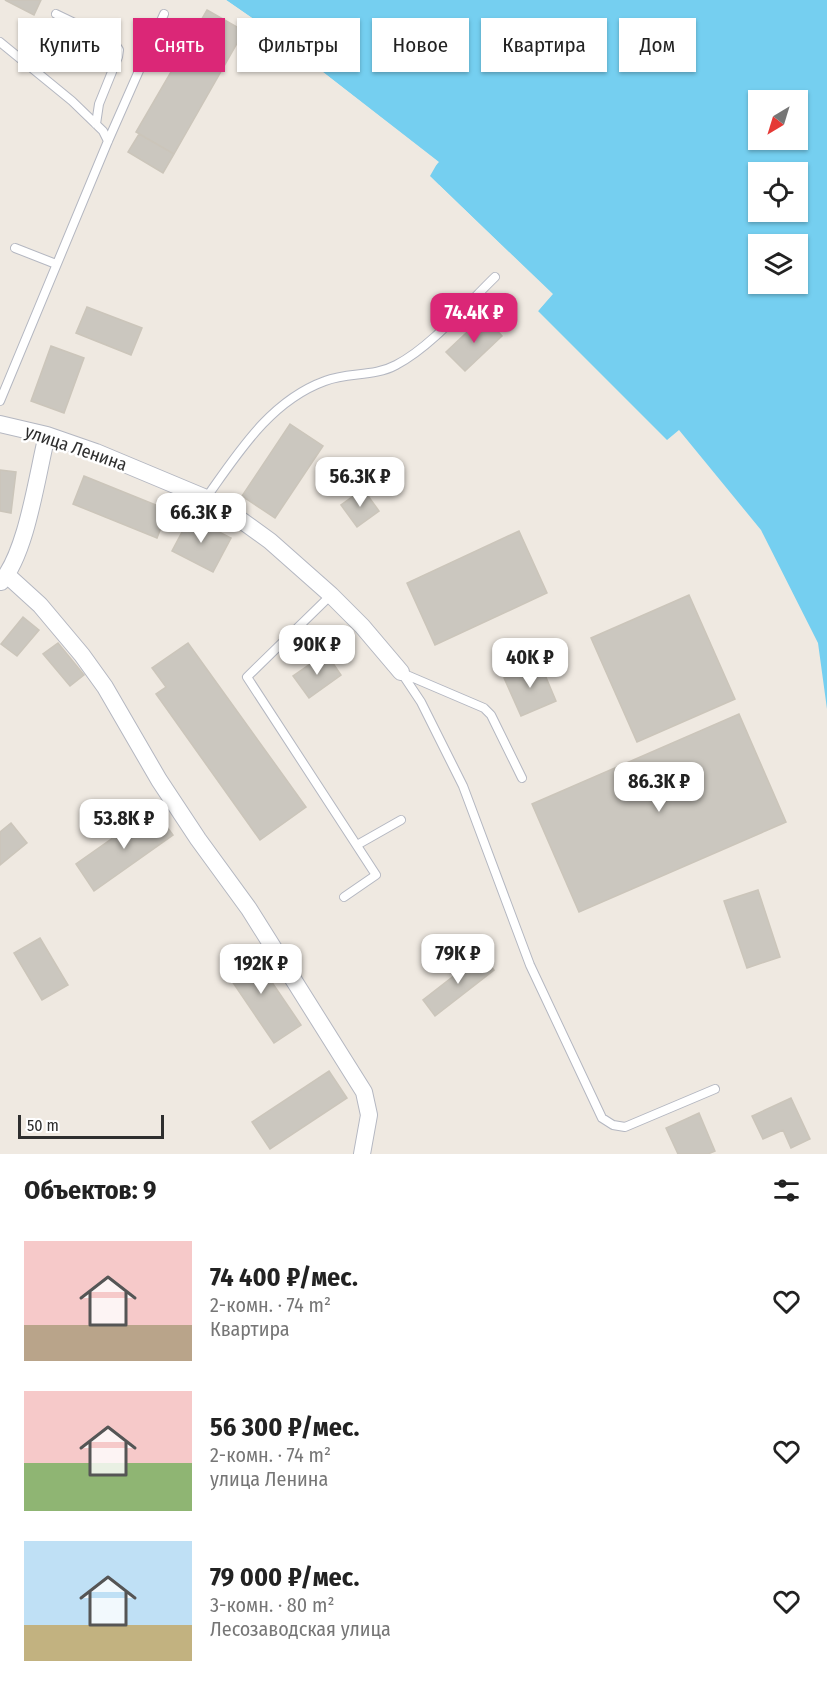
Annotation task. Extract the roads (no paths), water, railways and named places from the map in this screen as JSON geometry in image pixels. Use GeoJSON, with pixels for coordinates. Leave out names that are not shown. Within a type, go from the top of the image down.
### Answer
{"type":"FeatureCollection","features":[{"type":"Feature","properties":{"kind":"street","name":"улица Ленина"},"geometry":{"type":"LineString","coordinates":[[0,424],[47,435],[96,452],[206,498],[234,515],[270,541],[331,595],[402,672]]}},
{"type":"Feature","properties":{"kind":"street"},"geometry":{"type":"LineString","coordinates":[[47,435],[19,550],[3,579],[40,605],[82,655],[105,687],[159,780],[249,909],[364,1092],[369,1115],[362,1154]]}},
{"type":"Feature","properties":{"kind":"lane"},"geometry":{"type":"LineString","coordinates":[[56,14],[114,42],[119,50],[99,104],[96,124]]}},
{"type":"Feature","properties":{"kind":"lane"},"geometry":{"type":"LineString","coordinates":[[0,401],[108,141],[164,14]]}},
{"type":"Feature","properties":{"kind":"lane"},"geometry":{"type":"LineString","coordinates":[[0,42],[72,101],[96,124],[108,141]]}},
{"type":"Feature","properties":{"kind":"lane"},"geometry":{"type":"LineString","coordinates":[[15,248],[56,264]]}},
{"type":"Feature","properties":{"kind":"lane"},"geometry":{"type":"LineString","coordinates":[[206,498],[253,433],[266,419],[298,395],[328,380],[380,372],[397,365],[436,335],[495,277]]}},
{"type":"Feature","properties":{"kind":"lane"},"geometry":{"type":"LineString","coordinates":[[331,595],[247,677],[376,874],[344,897]]}},
{"type":"Feature","properties":{"kind":"lane"},"geometry":{"type":"LineString","coordinates":[[402,672],[484,708],[492,715],[522,778]]}},
{"type":"Feature","properties":{"kind":"lane"},"geometry":{"type":"LineString","coordinates":[[402,672],[421,702],[463,786],[530,966],[602,1118],[613,1125],[626,1127],[715,1089]]}},
{"type":"Feature","properties":{"kind":"lane"},"geometry":{"type":"LineString","coordinates":[[357,845],[401,819]]}},
{"type":"Feature","properties":{"kind":"water"},"geometry":{"type":"Polygon","coordinates":[[[226,0],[827,0],[827,709],[818,643],[761,530],[679,430],[667,440],[538,311],[552,294],[430,176],[438,162],[323,72],[360,72],[360,18],[252,18],[226,0]]]}}]}
